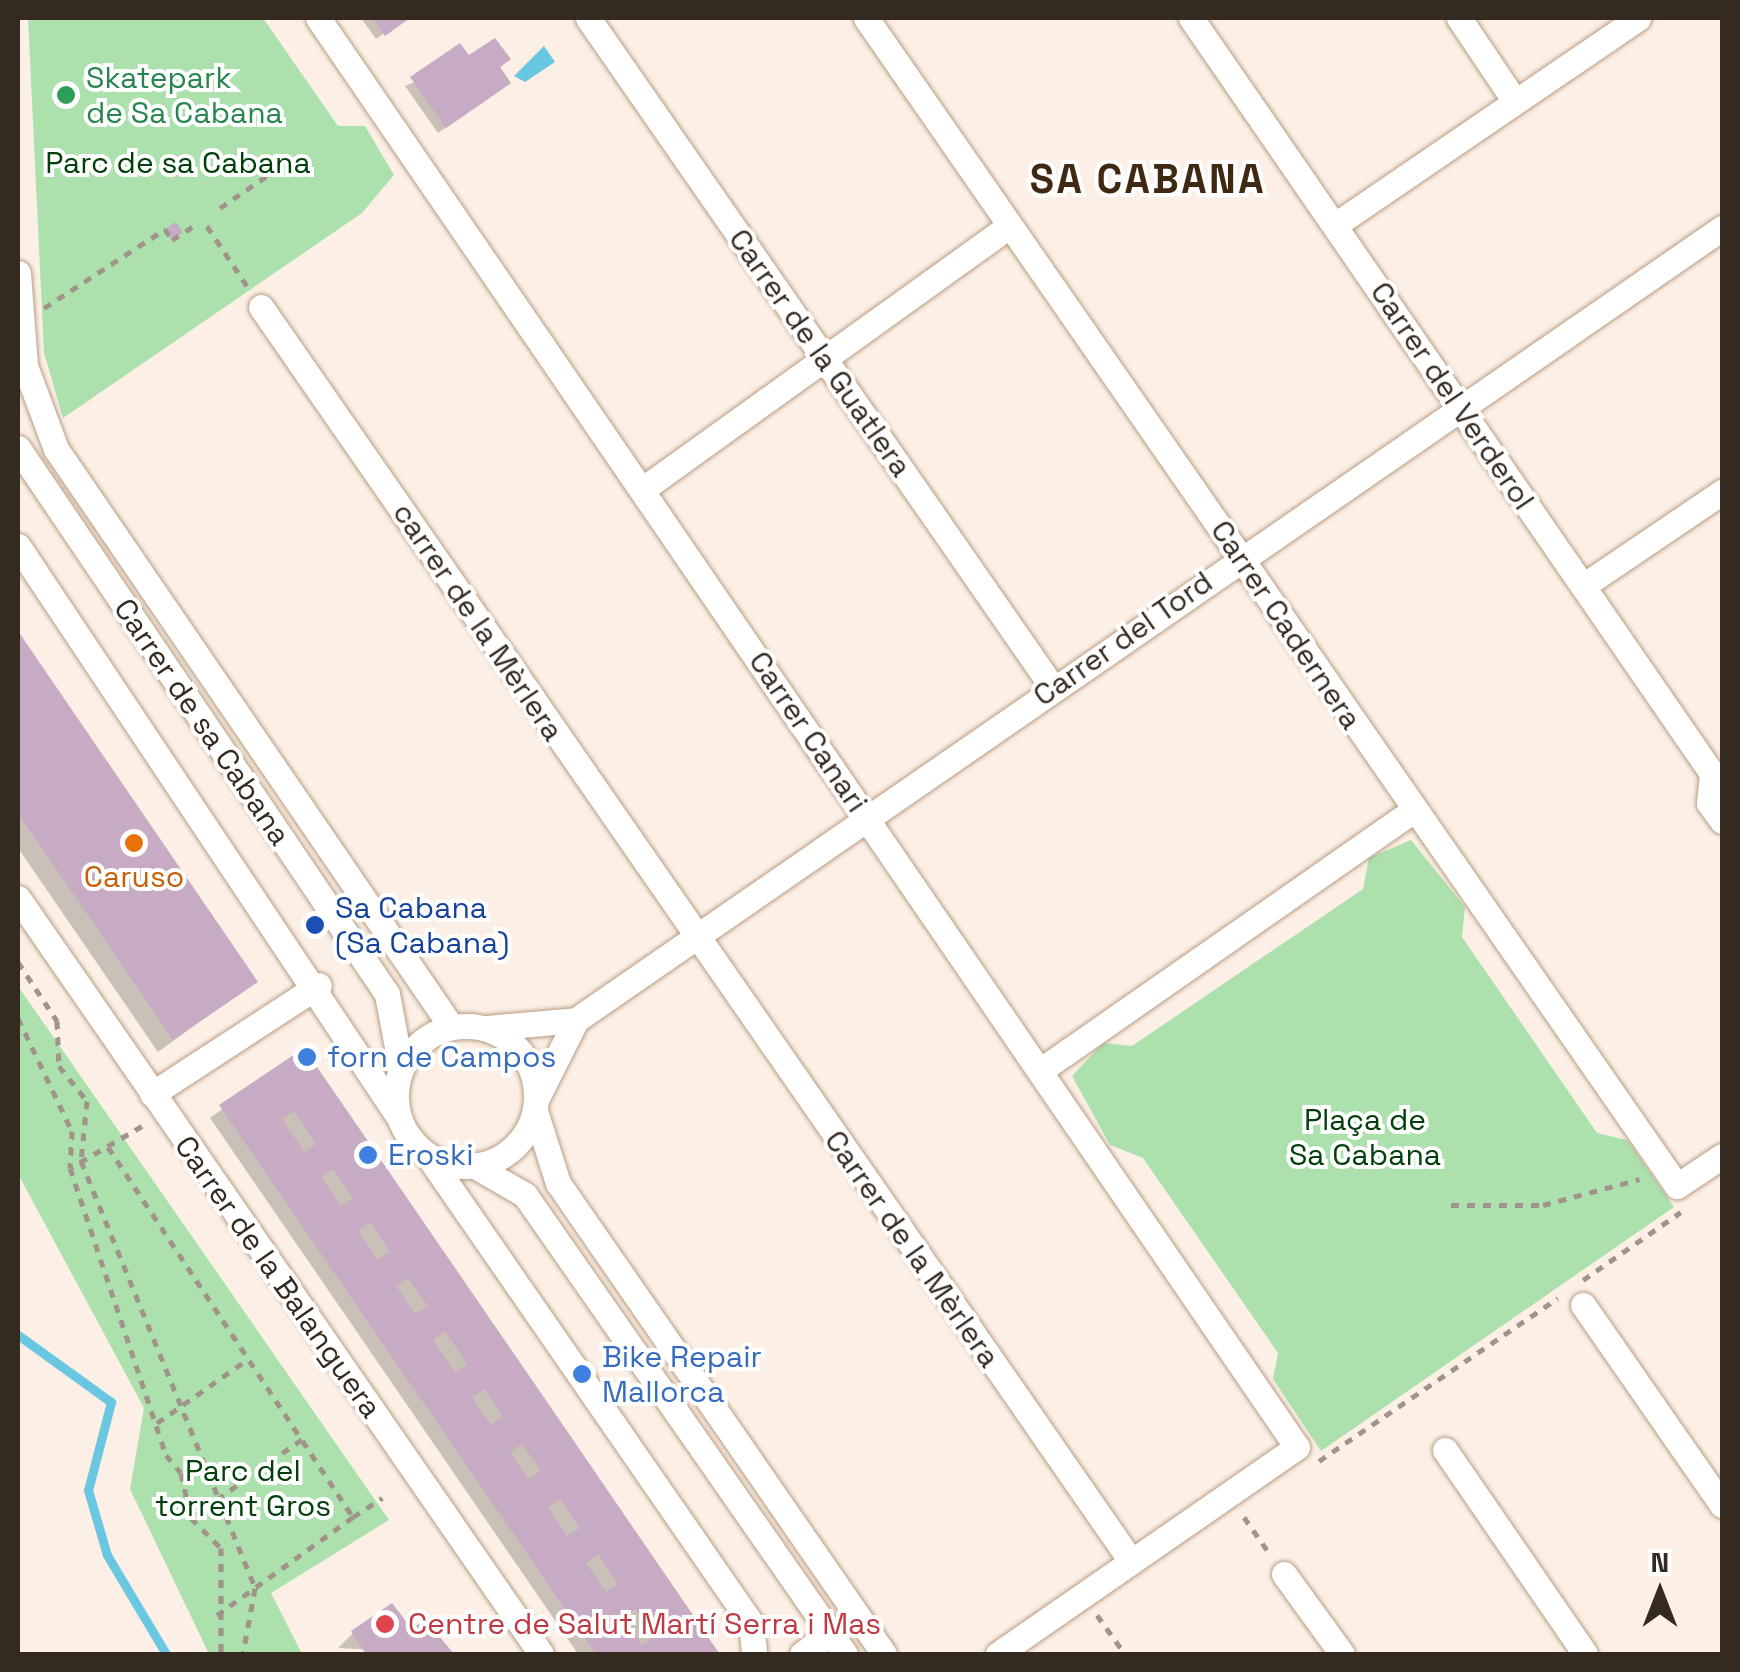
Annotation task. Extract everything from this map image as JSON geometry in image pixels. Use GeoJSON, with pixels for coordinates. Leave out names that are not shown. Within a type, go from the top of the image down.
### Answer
{"type":"FeatureCollection","features":[{"type":"Feature","properties":{"kind":"street","name":"Carrer Canari"},"geometry":{"type":"LineString","coordinates":[[318,18],[1297,1447]]}},
{"type":"Feature","properties":{"kind":"street","name":"Carrer de la Guatlera"},"geometry":{"type":"LineString","coordinates":[[588,18],[1054,688]]}},
{"type":"Feature","properties":{"kind":"street","name":"Carrer Cadernera"},"geometry":{"type":"LineString","coordinates":[[866,18],[1242,557],[1411,812],[1668,1172]]}},
{"type":"Feature","properties":{"kind":"street","name":"Carrer del Verderol"},"geometry":{"type":"LineString","coordinates":[[1190,18],[1717,781]]}},
{"type":"Feature","properties":{"kind":"street"},"geometry":{"type":"LineString","coordinates":[[1458,18],[1514,100]]}},
{"type":"Feature","properties":{"kind":"street"},"geometry":{"type":"LineString","coordinates":[[1336,225],[1638,18]]}},
{"type":"Feature","properties":{"kind":"street"},"geometry":{"type":"LineString","coordinates":[[643,489],[1010,226]]}},
{"type":"Feature","properties":{"kind":"street","name":"Carrer del Tord"},"geometry":{"type":"LineString","coordinates":[[535,1106],[576,1020],[1722,228]]}},
{"type":"Feature","properties":{"kind":"street"},"geometry":{"type":"LineString","coordinates":[[18,273],[29,383],[56,448],[463,1024]]}},
{"type":"Feature","properties":{"kind":"street","name":"carrer de la Mèrlera"},"geometry":{"type":"LineString","coordinates":[[261,307],[694,937]]}},
{"type":"Feature","properties":{"kind":"street","name":"Carrer de sa Cabana"},"geometry":{"type":"LineString","coordinates":[[18,448],[388,994],[401,1068]]}},
{"type":"Feature","properties":{"kind":"street"},"geometry":{"type":"LineString","coordinates":[[1584,586],[1722,492]]}},
{"type":"Feature","properties":{"kind":"street"},"geometry":{"type":"LineString","coordinates":[[18,546],[319,985],[398,1116],[751,1623],[754,1654]]}},
{"type":"Feature","properties":{"kind":"street"},"geometry":{"type":"LineString","coordinates":[[1717,781],[1709,803],[1722,821]]}},
{"type":"Feature","properties":{"kind":"street"},"geometry":{"type":"LineString","coordinates":[[1041,1070],[1411,812]]}},
{"type":"Feature","properties":{"kind":"street","name":"Carrer de la Balanguera"},"geometry":{"type":"LineString","coordinates":[[18,898],[541,1654]]}},
{"type":"Feature","properties":{"kind":"street","name":"Carrer de la Mèrlera"},"geometry":{"type":"LineString","coordinates":[[694,937],[1132,1561]]}},
{"type":"Feature","properties":{"kind":"street"},"geometry":{"type":"LineString","coordinates":[[152,1094],[319,985]]}},
{"type":"Feature","properties":{"kind":"street"},"geometry":{"type":"LineString","coordinates":[[388,994],[463,1024],[524,1056],[558,1183],[884,1654]]}},
{"type":"Feature","properties":{"kind":"street"},"geometry":{"type":"LineString","coordinates":[[398,1116],[401,1068],[414,1047],[463,1024],[576,1020]]}},
{"type":"Feature","properties":{"kind":"street"},"geometry":{"type":"LineString","coordinates":[[525,1195],[517,1145],[535,1106]]}},
{"type":"Feature","properties":{"kind":"street"},"geometry":{"type":"LineString","coordinates":[[475,1166],[517,1145]]}},
{"type":"Feature","properties":{"kind":"street"},"geometry":{"type":"LineString","coordinates":[[428,1156],[475,1166],[525,1195],[838,1644],[802,1654]]}},
{"type":"Feature","properties":{"kind":"street"},"geometry":{"type":"LineString","coordinates":[[1668,1172],[1677,1186],[1722,1156]]}},
{"type":"Feature","properties":{"kind":"street"},"geometry":{"type":"LineString","coordinates":[[1583,1305],[1722,1505]]}},
{"type":"Feature","properties":{"kind":"street"},"geometry":{"type":"LineString","coordinates":[[998,1654],[1297,1447]]}},
{"type":"Feature","properties":{"kind":"street"},"geometry":{"type":"LineString","coordinates":[[1445,1450],[1585,1654]]}},
{"type":"Feature","properties":{"kind":"street"},"geometry":{"type":"LineString","coordinates":[[1284,1574],[1342,1654]]}},
{"type":"Feature","properties":{"kind":"path"},"geometry":{"type":"LineString","coordinates":[[220,208],[284,164]]}},
{"type":"Feature","properties":{"kind":"path"},"geometry":{"type":"LineString","coordinates":[[20,323],[165,229],[172,240],[197,224]]}},
{"type":"Feature","properties":{"kind":"path"},"geometry":{"type":"LineString","coordinates":[[207,226],[261,307]]}},
{"type":"Feature","properties":{"kind":"path"},"geometry":{"type":"LineString","coordinates":[[18,962],[57,1021],[59,1066],[87,1101],[81,1162],[176,1409],[220,1498],[256,1588],[243,1654]]}},
{"type":"Feature","properties":{"kind":"path"},"geometry":{"type":"LineString","coordinates":[[18,1018],[72,1131],[70,1168],[191,1518],[221,1548],[217,1615],[221,1654]]}},
{"type":"Feature","properties":{"kind":"path"},"geometry":{"type":"LineString","coordinates":[[70,1168],[140,1124],[150,1138]]}},
{"type":"Feature","properties":{"kind":"path"},"geometry":{"type":"LineString","coordinates":[[107,1146],[353,1517]]}},
{"type":"Feature","properties":{"kind":"path"},"geometry":{"type":"LineString","coordinates":[[1451,1205],[1543,1205],[1668,1172]]}},
{"type":"Feature","properties":{"kind":"path"},"geometry":{"type":"LineString","coordinates":[[1297,1447],[1316,1462],[1691,1205]]}},
{"type":"Feature","properties":{"kind":"path"},"geometry":{"type":"LineString","coordinates":[[156,1423],[248,1358]]}},
{"type":"Feature","properties":{"kind":"path"},"geometry":{"type":"LineString","coordinates":[[191,1518],[302,1440]]}},
{"type":"Feature","properties":{"kind":"path"},"geometry":{"type":"LineString","coordinates":[[1227,1494],[1284,1574]]}},
{"type":"Feature","properties":{"kind":"path"},"geometry":{"type":"LineString","coordinates":[[217,1615],[382,1498]]}},
{"type":"Feature","properties":{"kind":"path"},"geometry":{"type":"LineString","coordinates":[[1084,1596],[1125,1654]]}},
{"type":"Feature","properties":{"kind":"green space","name":"Parc de sa Cabana"},"geometry":{"type":"Polygon","coordinates":[[[28,18],[263,18],[338,126],[365,126],[394,175],[362,213],[63,418],[44,353],[28,18]]]}},
{"type":"Feature","properties":{"kind":"green space","name":"Plaça de Sa Cabana"},"geometry":{"type":"Polygon","coordinates":[[[1411,840],[1465,907],[1462,937],[1597,1133],[1627,1140],[1674,1207],[1321,1451],[1273,1379],[1278,1353],[1143,1158],[1110,1145],[1072,1076],[1103,1043],[1132,1046],[1363,889],[1369,858],[1411,840]]]}},
{"type":"Feature","properties":{"kind":"green space","name":"Parc del torrent Gros"},"geometry":{"type":"Polygon","coordinates":[[[18,986],[389,1520],[271,1593],[302,1654],[209,1654],[130,1489],[144,1408],[18,1174],[18,986]]]}},
{"type":"Feature","properties":{"kind":"water"},"geometry":{"type":"Polygon","coordinates":[[[544,46],[555,62],[525,82],[514,76],[544,46]]]}},
{"type":"Feature","properties":{"kind":"building"},"geometry":{"type":"Polygon","coordinates":[[[372,18],[410,18],[385,36],[372,18]]]}},
{"type":"Feature","properties":{"kind":"building"},"geometry":{"type":"Polygon","coordinates":[[[495,38],[511,59],[500,67],[511,83],[446,128],[410,77],[460,43],[469,55],[495,38]]]}},
{"type":"Feature","properties":{"kind":"building"},"geometry":{"type":"Polygon","coordinates":[[[176,222],[183,233],[172,240],[165,229],[176,222]]]}},
{"type":"Feature","properties":{"kind":"building"},"geometry":{"type":"Polygon","coordinates":[[[18,631],[258,982],[173,1040],[18,813],[18,631]]]}},
{"type":"Feature","properties":{"kind":"building"},"geometry":{"type":"Polygon","coordinates":[[[304,1048],[719,1653],[596,1654],[219,1105],[304,1048]],[[294,1111],[282,1119],[304,1152],[316,1144],[294,1111]],[[333,1169],[321,1177],[341,1206],[353,1198],[333,1169]],[[370,1222],[358,1231],[378,1260],[390,1251],[370,1222]],[[408,1278],[396,1286],[415,1314],[428,1306],[408,1278]],[[445,1331],[433,1340],[455,1372],[467,1364],[445,1331]],[[484,1389],[472,1397],[491,1425],[503,1417],[484,1389]],[[522,1444],[510,1452],[528,1479],[541,1471],[522,1444]],[[560,1499],[548,1507],[567,1536],[580,1528],[560,1499]],[[598,1554],[586,1563],[606,1592],[618,1584],[598,1554]],[[635,1609],[623,1618],[642,1645],[654,1637],[635,1609]]]}},
{"type":"Feature","properties":{"kind":"building","name":"Centre de Salut Martí Serra i Mas"},"geometry":{"type":"Polygon","coordinates":[[[392,1603],[412,1629],[425,1619],[454,1654],[366,1654],[351,1631],[392,1603]]]}},
{"type":"Feature","properties":{"kind":"waterway"},"geometry":{"type":"LineString","coordinates":[[18,1335],[111,1402],[88,1490],[107,1555],[166,1654]]}},
{"type":"Feature","properties":{"kind":"place","name":"Skatepark de Sa Cabana"},"geometry":{"type":"Point","coordinates":[66,95]}},
{"type":"Feature","properties":{"kind":"place","name":"Caruso"},"geometry":{"type":"Point","coordinates":[134,843]}},
{"type":"Feature","properties":{"kind":"place","name":"Sa Cabana (Sa Cabana)"},"geometry":{"type":"Point","coordinates":[315,925]}},
{"type":"Feature","properties":{"kind":"place","name":"forn de Campos"},"geometry":{"type":"Point","coordinates":[307,1057]}},
{"type":"Feature","properties":{"kind":"place","name":"Eroski"},"geometry":{"type":"Point","coordinates":[368,1155]}},
{"type":"Feature","properties":{"kind":"place","name":"Bike Repair Mallorca"},"geometry":{"type":"Point","coordinates":[582,1374]}},
{"type":"Feature","properties":{"kind":"place","name":"Centre de Salut Martí Serra i Mas"},"geometry":{"type":"Point","coordinates":[385,1624]}},
{"type":"Feature","properties":{"kind":"district","name":"SA CABANA"},"geometry":{"type":"Point","coordinates":[1148,180]}}]}
